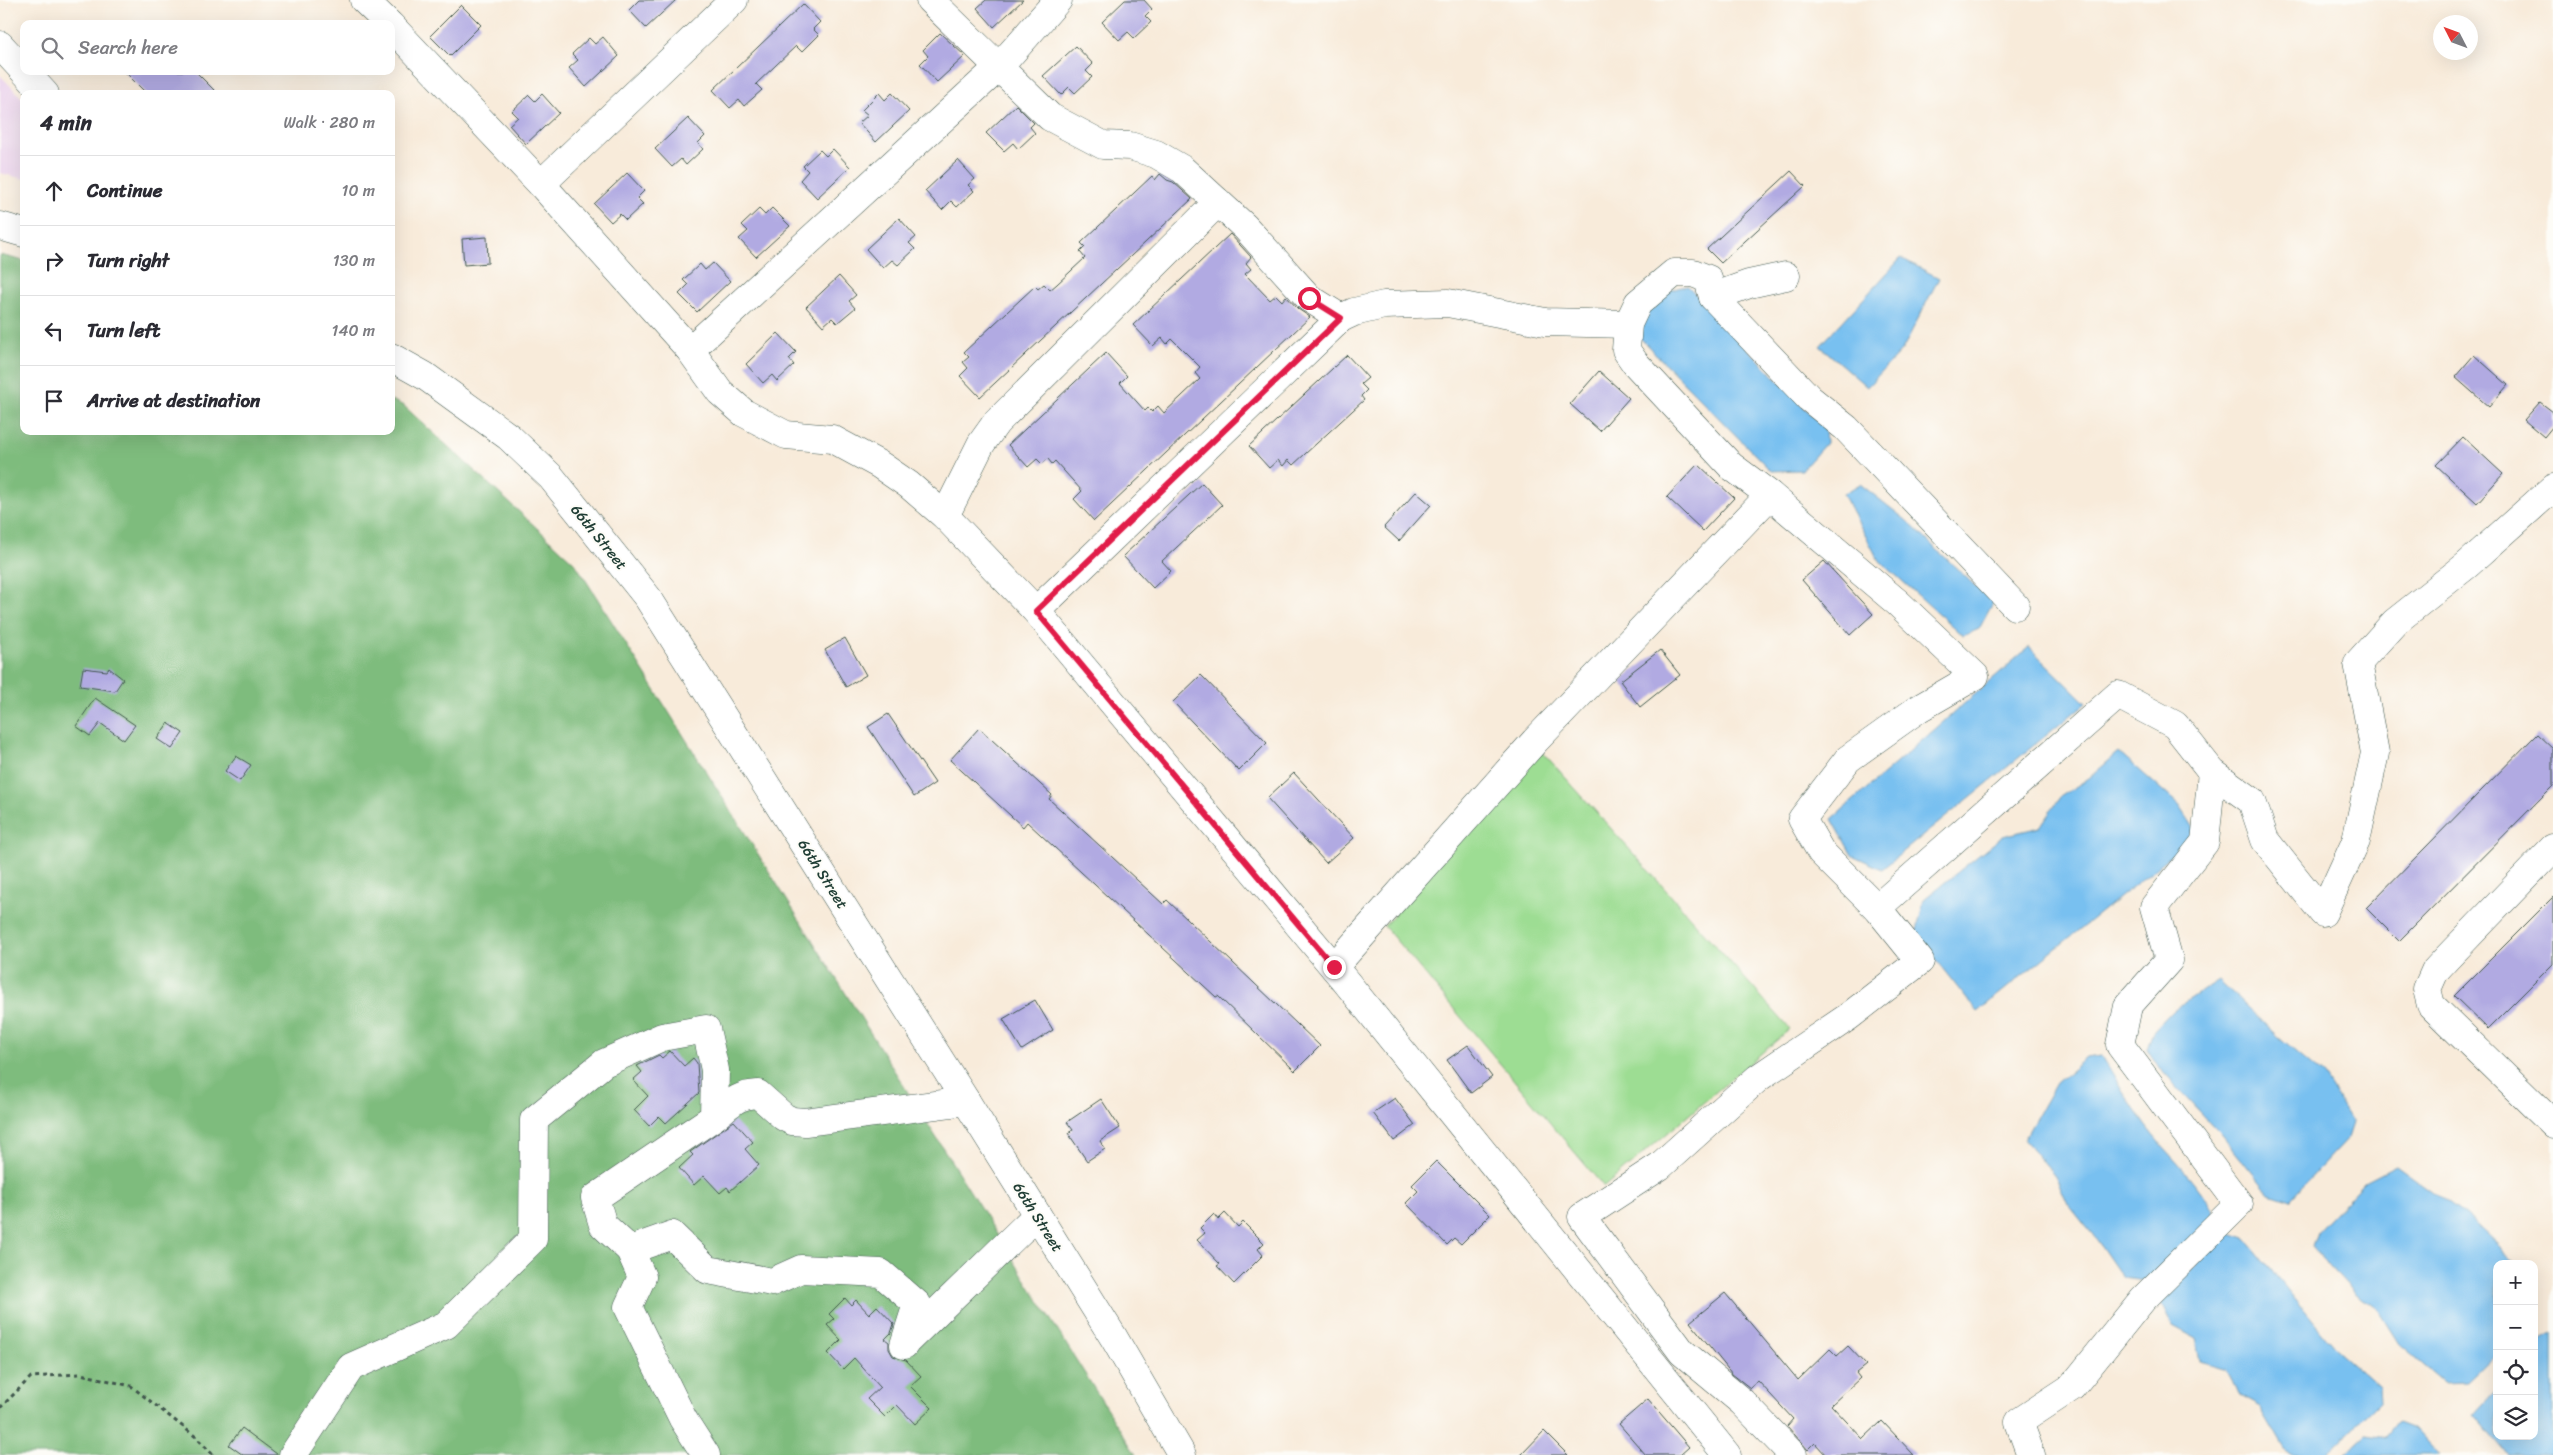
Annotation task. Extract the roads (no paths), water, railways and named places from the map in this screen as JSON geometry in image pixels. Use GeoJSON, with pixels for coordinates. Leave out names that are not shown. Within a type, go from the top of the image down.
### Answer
{"type":"FeatureCollection","features":[{"type":"Feature","properties":{"kind":"street"},"geometry":{"type":"LineString","coordinates":[[364,0],[385,20]]}},
{"type":"Feature","properties":{"kind":"street"},"geometry":{"type":"LineString","coordinates":[[541,184],[734,0]]}},
{"type":"Feature","properties":{"kind":"street"},"geometry":{"type":"LineString","coordinates":[[930,0],[1050,117],[1103,145],[1130,146],[1156,154],[1182,169],[1245,227],[1309,298],[1341,318]]}},
{"type":"Feature","properties":{"kind":"street"},"geometry":{"type":"LineString","coordinates":[[690,350],[999,67],[1058,0]]}},
{"type":"Feature","properties":{"kind":"street"},"geometry":{"type":"LineString","coordinates":[[395,30],[541,184],[690,350],[720,392],[744,413],[786,435],[832,439],[880,465],[909,485],[946,516],[1036,611],[1334,967],[1727,1455]]}},
{"type":"Feature","properties":{"kind":"street"},"geometry":{"type":"LineString","coordinates":[[0,45],[20,67]]}},
{"type":"Feature","properties":{"kind":"street"},"geometry":{"type":"LineString","coordinates":[[28,75],[41,90]]}},
{"type":"Feature","properties":{"kind":"street"},"geometry":{"type":"LineString","coordinates":[[946,516],[981,444],[996,423],[1218,202]]}},
{"type":"Feature","properties":{"kind":"street"},"geometry":{"type":"LineString","coordinates":[[0,226],[20,232]]}},
{"type":"Feature","properties":{"kind":"street"},"geometry":{"type":"LineString","coordinates":[[1793,1455],[1742,1402],[1682,1352],[1582,1217],[1660,1166],[1758,1078],[1848,1016],[1920,961],[1876,908],[1821,852],[1802,819],[1848,759],[1918,709],[1975,676],[1898,603],[1770,495],[1731,466],[1635,363],[1626,350],[1628,324],[1638,303],[1674,273],[1693,273],[1708,279],[1713,297],[1809,398],[1846,428],[2015,606]]}},
{"type":"Feature","properties":{"kind":"street"},"geometry":{"type":"LineString","coordinates":[[1713,297],[1749,284],[1786,276]]}},
{"type":"Feature","properties":{"kind":"street"},"geometry":{"type":"LineString","coordinates":[[1036,611],[1341,318],[1354,312],[1384,305],[1448,303],[1545,322],[1628,324]]}},
{"type":"Feature","properties":{"kind":"street","name":"66th Street"},"geometry":{"type":"LineString","coordinates":[[395,359],[425,376],[509,437],[551,477],[648,598],[1114,1338],[1181,1455]]}},
{"type":"Feature","properties":{"kind":"street"},"geometry":{"type":"LineString","coordinates":[[1876,908],[2118,695],[2175,725],[2212,772],[2252,801],[2265,840],[2323,913],[2356,841],[2375,754],[2358,663],[2395,622],[2467,566],[2553,488]]}},
{"type":"Feature","properties":{"kind":"street"},"geometry":{"type":"LineString","coordinates":[[1334,967],[1535,741],[1770,495]]}},
{"type":"Feature","properties":{"kind":"street"},"geometry":{"type":"LineString","coordinates":[[2031,1455],[2019,1422],[2072,1387],[2144,1299],[2239,1204],[2120,1045],[2128,1006],[2169,960],[2154,907],[2205,842],[2212,772]]}},
{"type":"Feature","properties":{"kind":"street"},"geometry":{"type":"LineString","coordinates":[[2553,848],[2446,958],[2435,971],[2427,988],[2431,1005],[2553,1124]]}},
{"type":"Feature","properties":{"kind":"street"},"geometry":{"type":"LineString","coordinates":[[293,1455],[351,1367],[446,1325],[532,1239],[534,1120],[604,1063],[662,1037],[706,1029],[715,1070],[714,1117]]}},
{"type":"Feature","properties":{"kind":"street"},"geometry":{"type":"LineString","coordinates":[[706,1455],[683,1419],[628,1307],[642,1277],[630,1250],[603,1225],[594,1198],[714,1117],[742,1095],[758,1094],[792,1121],[805,1122],[966,1101]]}},
{"type":"Feature","properties":{"kind":"street"},"geometry":{"type":"LineString","coordinates":[[630,1250],[672,1235],[708,1270],[772,1282],[801,1269],[881,1273],[917,1304],[904,1345],[1037,1215]]}},
{"type":"Feature","properties":{"kind":"water"},"geometry":{"type":"Polygon","coordinates":[[[1901,258],[1939,278],[1902,350],[1867,387],[1820,346],[1901,258]]]}},
{"type":"Feature","properties":{"kind":"water"},"geometry":{"type":"Polygon","coordinates":[[[1688,286],[1825,429],[1826,443],[1802,470],[1771,471],[1638,336],[1650,309],[1661,296],[1677,288],[1688,286]]]}},
{"type":"Feature","properties":{"kind":"water"},"geometry":{"type":"Polygon","coordinates":[[[1860,484],[1906,520],[1993,603],[1979,629],[1963,636],[1878,559],[1843,494],[1860,484]]]}},
{"type":"Feature","properties":{"kind":"water"},"geometry":{"type":"Polygon","coordinates":[[[2029,647],[2086,703],[1882,869],[1852,855],[1832,819],[2029,647]]]}},
{"type":"Feature","properties":{"kind":"water"},"geometry":{"type":"Polygon","coordinates":[[[2119,752],[2179,805],[2198,834],[1977,1012],[1916,935],[1924,899],[2003,836],[2040,827],[2060,797],[2089,778],[2119,752]]]}},
{"type":"Feature","properties":{"kind":"water"},"geometry":{"type":"Polygon","coordinates":[[[2219,980],[2279,1038],[2324,1076],[2353,1123],[2348,1138],[2290,1200],[2269,1193],[2218,1131],[2160,1069],[2147,1049],[2153,1031],[2173,1010],[2219,980]]]}},
{"type":"Feature","properties":{"kind":"water"},"geometry":{"type":"Polygon","coordinates":[[[2102,1056],[2145,1125],[2192,1179],[2215,1215],[2145,1281],[2123,1278],[2097,1240],[2068,1204],[2057,1179],[2024,1139],[2056,1083],[2086,1058],[2102,1056]]]}},
{"type":"Feature","properties":{"kind":"water"},"geometry":{"type":"Polygon","coordinates":[[[2396,1165],[2466,1216],[2513,1260],[2493,1260],[2493,1356],[2467,1381],[2443,1382],[2399,1344],[2377,1309],[2354,1292],[2312,1247],[2317,1232],[2365,1181],[2396,1165]]]}},
{"type":"Feature","properties":{"kind":"water"},"geometry":{"type":"Polygon","coordinates":[[[2228,1233],[2246,1239],[2334,1347],[2379,1387],[2380,1402],[2326,1455],[2293,1455],[2285,1450],[2260,1407],[2238,1395],[2227,1369],[2200,1361],[2195,1338],[2173,1326],[2160,1302],[2228,1233]]]}},
{"type":"Feature","properties":{"kind":"water"},"geometry":{"type":"Polygon","coordinates":[[[2553,1333],[2553,1455],[2508,1455],[2496,1440],[2538,1440],[2538,1343],[2553,1333]]]}},
{"type":"Feature","properties":{"kind":"water"},"geometry":{"type":"Polygon","coordinates":[[[2493,1393],[2493,1437],[2474,1414],[2493,1393]]]}},
{"type":"Feature","properties":{"kind":"water"},"geometry":{"type":"Polygon","coordinates":[[[2398,1422],[2414,1428],[2439,1455],[2344,1455],[2367,1434],[2386,1437],[2398,1422]]]}}]}
